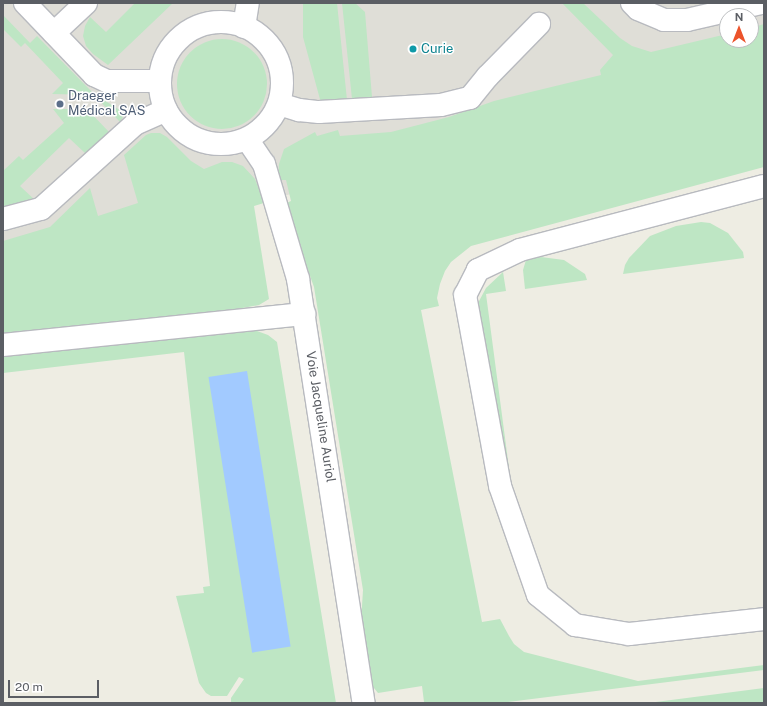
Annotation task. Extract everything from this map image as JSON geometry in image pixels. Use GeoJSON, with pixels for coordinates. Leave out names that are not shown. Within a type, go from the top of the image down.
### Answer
{"type":"FeatureCollection","features":[{"type":"Feature","properties":{"kind":"street"},"geometry":{"type":"LineString","coordinates":[[25,3],[94,76],[107,80],[160,81]]}},
{"type":"Feature","properties":{"kind":"street"},"geometry":{"type":"LineString","coordinates":[[54,33],[86,3]]}},
{"type":"Feature","properties":{"kind":"street"},"geometry":{"type":"LineString","coordinates":[[244,27],[248,3]]}},
{"type":"Feature","properties":{"kind":"street"},"geometry":{"type":"LineString","coordinates":[[632,3],[638,9],[664,20],[687,20],[761,3]]}},
{"type":"Feature","properties":{"kind":"street"},"geometry":{"type":"LineString","coordinates":[[217,23],[228,23],[244,27],[264,41],[273,50],[280,67],[282,86],[279,104],[272,118],[265,126],[248,139],[229,144],[216,144],[192,138],[177,126],[166,110],[161,96],[160,81],[163,64],[170,50],[181,37],[195,28],[217,23]]}},
{"type":"Feature","properties":{"kind":"street"},"geometry":{"type":"LineString","coordinates":[[279,104],[300,110],[319,112],[441,105],[470,98],[488,76],[539,24]]}},
{"type":"Feature","properties":{"kind":"street"},"geometry":{"type":"LineString","coordinates":[[3,219],[40,209],[134,124],[166,110]]}},
{"type":"Feature","properties":{"kind":"street","name":"Voie Jacqueline Auriol"},"geometry":{"type":"LineString","coordinates":[[248,139],[264,164],[294,265],[304,314],[364,703]]}},
{"type":"Feature","properties":{"kind":"street"},"geometry":{"type":"LineString","coordinates":[[764,186],[520,250],[478,270],[465,295],[500,486],[538,595],[575,625],[629,634],[764,619]]}},
{"type":"Feature","properties":{"kind":"street"},"geometry":{"type":"LineString","coordinates":[[3,345],[304,314]]}},
{"type":"Feature","properties":{"kind":"shaded area"},"geometry":{"type":"Polygon","coordinates":[[[3,3],[764,3],[764,59],[3,276],[3,3]]]}},
{"type":"Feature","properties":{"kind":"green space"},"geometry":{"type":"Polygon","coordinates":[[[135,3],[173,3],[108,65],[93,54],[86,46],[83,36],[85,26],[90,17],[106,32],[135,3]]]}},
{"type":"Feature","properties":{"kind":"green space"},"geometry":{"type":"Polygon","coordinates":[[[303,3],[337,3],[347,100],[321,103],[303,37],[303,3]]]}},
{"type":"Feature","properties":{"kind":"green space"},"geometry":{"type":"Polygon","coordinates":[[[342,3],[355,3],[365,12],[372,97],[352,99],[342,3]]]}},
{"type":"Feature","properties":{"kind":"green space"},"geometry":{"type":"Polygon","coordinates":[[[562,3],[583,3],[620,38],[632,46],[651,52],[719,36],[719,48],[759,48],[759,26],[764,24],[764,167],[471,246],[451,262],[445,271],[437,298],[439,306],[421,310],[482,622],[500,619],[514,644],[524,652],[638,681],[764,665],[764,670],[499,703],[418,703],[424,702],[422,686],[378,693],[370,683],[361,622],[363,590],[314,287],[284,204],[291,201],[286,180],[278,180],[279,164],[284,149],[315,132],[317,136],[338,130],[340,136],[391,132],[449,117],[494,101],[601,75],[600,70],[613,55],[562,3]]]}},
{"type":"Feature","properties":{"kind":"green space"},"geometry":{"type":"Polygon","coordinates":[[[3,15],[30,43],[37,36],[94,94],[123,112],[124,115],[120,122],[94,95],[52,94],[63,83],[25,43],[21,47],[3,29],[3,15]]]}},
{"type":"Feature","properties":{"kind":"green space"},"geometry":{"type":"Polygon","coordinates":[[[222,39],[239,43],[254,52],[263,67],[267,84],[263,101],[254,116],[239,125],[222,129],[205,125],[190,116],[181,101],[177,84],[181,67],[190,52],[205,43],[222,39]]]}},
{"type":"Feature","properties":{"kind":"green space"},"geometry":{"type":"Polygon","coordinates":[[[53,109],[87,109],[109,132],[86,154],[69,138],[20,186],[37,202],[3,211],[3,171],[19,156],[23,160],[64,123],[53,109]]]}},
{"type":"Feature","properties":{"kind":"green space"},"geometry":{"type":"Polygon","coordinates":[[[151,133],[160,133],[167,137],[191,161],[204,169],[222,162],[232,162],[243,166],[255,179],[264,203],[254,206],[269,299],[259,305],[237,309],[3,337],[3,241],[50,227],[90,188],[98,216],[138,203],[124,155],[146,135],[151,133]]]}},
{"type":"Feature","properties":{"kind":"green space"},"geometry":{"type":"Polygon","coordinates":[[[701,222],[710,223],[728,233],[743,252],[744,258],[623,274],[625,265],[629,258],[650,236],[676,226],[701,222]]]}},
{"type":"Feature","properties":{"kind":"green space"},"geometry":{"type":"Polygon","coordinates":[[[541,257],[564,260],[585,274],[587,280],[525,289],[523,270],[526,260],[541,257]]]}},
{"type":"Feature","properties":{"kind":"green space"},"geometry":{"type":"Polygon","coordinates":[[[503,272],[506,291],[486,294],[514,506],[495,423],[478,303],[486,288],[503,272]]]}},
{"type":"Feature","properties":{"kind":"green space"},"geometry":{"type":"Polygon","coordinates":[[[257,331],[268,335],[277,342],[336,703],[231,703],[231,698],[244,679],[239,677],[227,696],[211,696],[206,693],[199,683],[176,596],[204,593],[203,587],[210,586],[184,352],[3,373],[3,357],[227,332],[257,331]]]}},
{"type":"Feature","properties":{"kind":"green space"},"geometry":{"type":"Polygon","coordinates":[[[764,688],[764,703],[648,703],[764,688]]]}},
{"type":"Feature","properties":{"kind":"water"},"geometry":{"type":"Polygon","coordinates":[[[247,371],[291,647],[252,653],[208,377],[247,371]]]}},
{"type":"Feature","properties":{"kind":"place","name":"Curie"},"geometry":{"type":"Point","coordinates":[413,49]}},
{"type":"Feature","properties":{"kind":"place","name":"Draeger Médical SAS"},"geometry":{"type":"Point","coordinates":[60,104]}}]}
